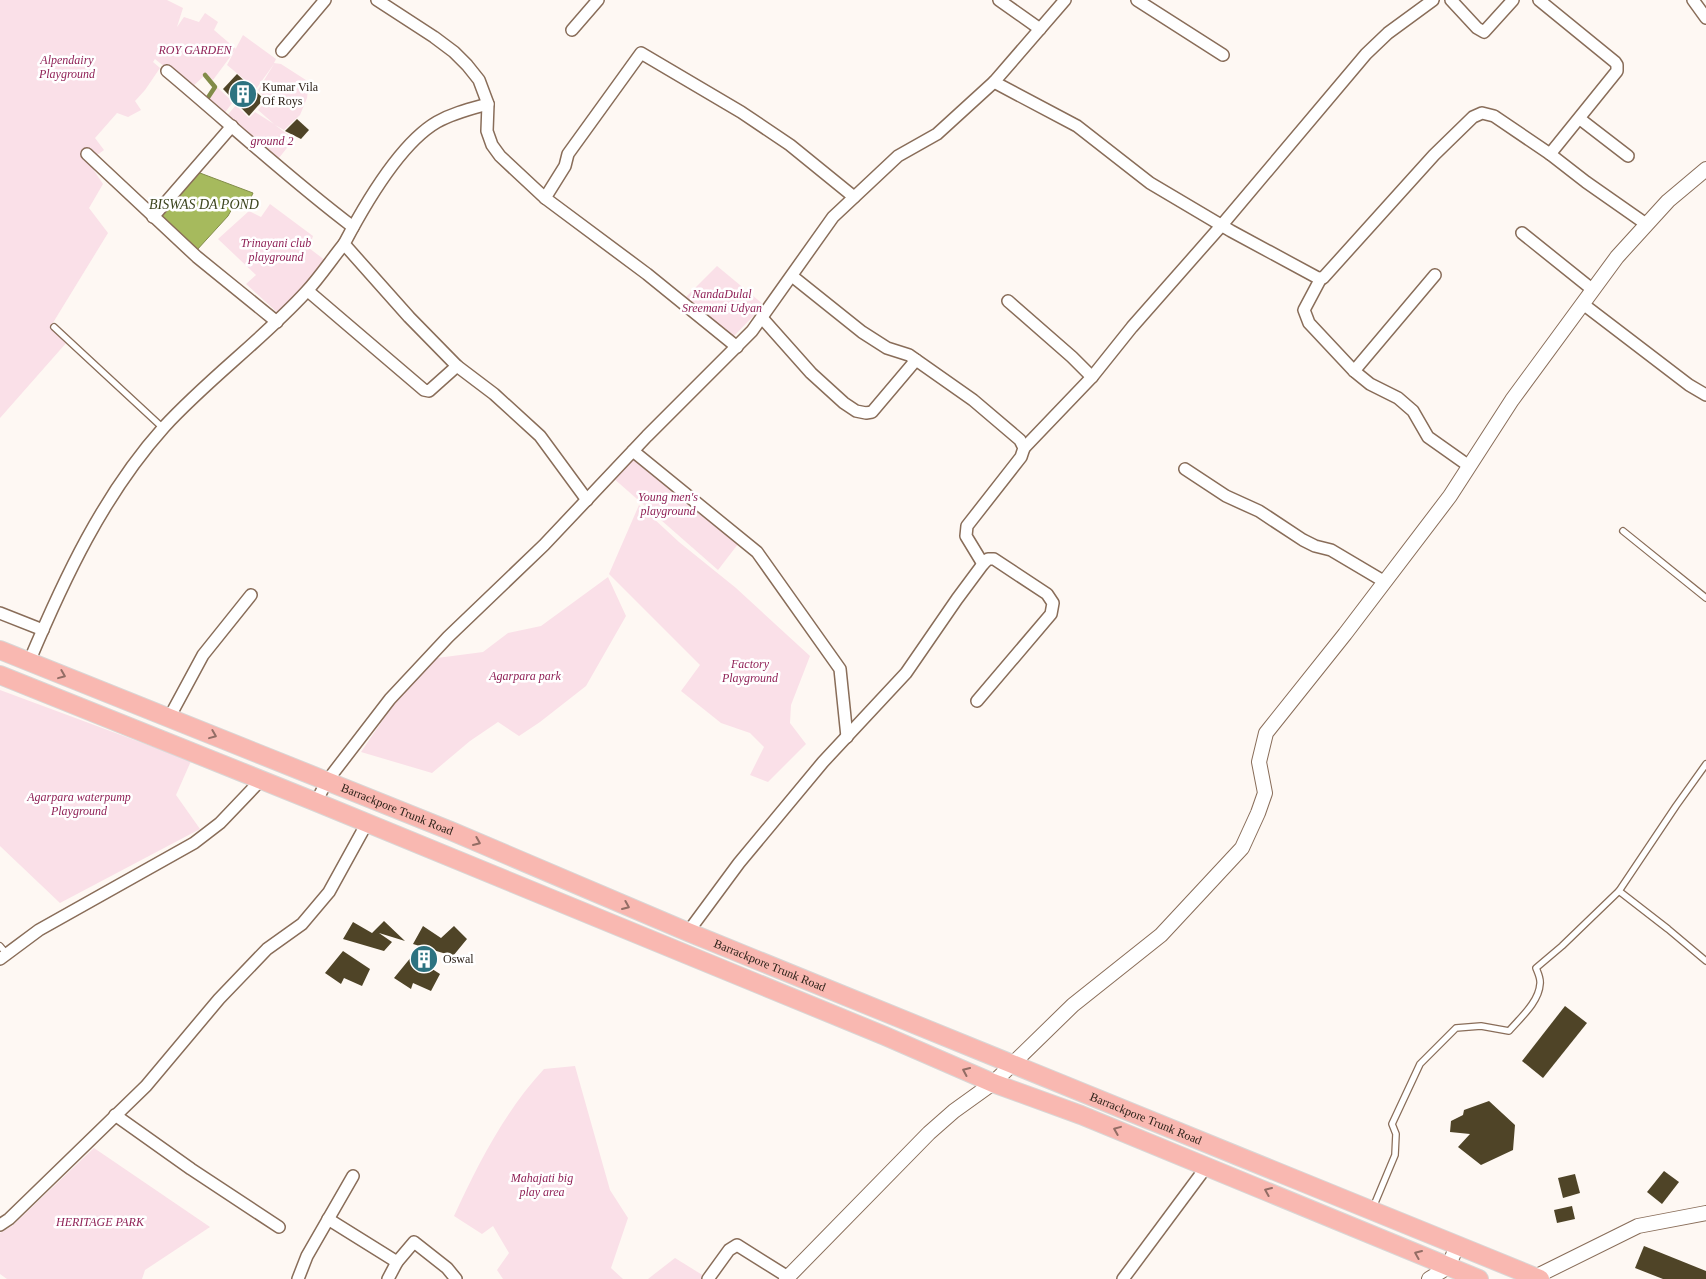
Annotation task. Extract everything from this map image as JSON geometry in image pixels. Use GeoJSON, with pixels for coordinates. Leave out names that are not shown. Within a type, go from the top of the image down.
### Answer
{"type":"FeatureCollection","features":[{"type":"Feature","properties":{"kind":"main road","name":"Barrackpore Trunk Road"},"geometry":{"type":"LineString","coordinates":[[0,650],[451,831],[688,932],[1371,1212],[1538,1278]]}},
{"type":"Feature","properties":{"kind":"main road","name":"Barrackpore Trunk Road"},"geometry":{"type":"LineString","coordinates":[[0,675],[316,802],[886,1036],[993,1083],[1081,1115],[1479,1279]]}},
{"type":"Feature","properties":{"kind":"street"},"geometry":{"type":"LineString","coordinates":[[282,52],[325,0]]}},
{"type":"Feature","properties":{"kind":"street"},"geometry":{"type":"LineString","coordinates":[[377,0],[454,52],[479,80],[488,104],[487,131],[492,145],[500,156],[545,198],[647,274],[737,347]]}},
{"type":"Feature","properties":{"kind":"street"},"geometry":{"type":"LineString","coordinates":[[572,30],[598,0]]}},
{"type":"Feature","properties":{"kind":"street"},"geometry":{"type":"LineString","coordinates":[[999,0],[1040,29]]}},
{"type":"Feature","properties":{"kind":"street"},"geometry":{"type":"LineString","coordinates":[[316,802],[327,781],[390,699],[448,637],[544,545],[633,451],[752,332],[833,217],[898,156],[937,134],[994,82],[1050,15],[1065,0]]}},
{"type":"Feature","properties":{"kind":"street"},"geometry":{"type":"LineString","coordinates":[[1137,0],[1223,55]]}},
{"type":"Feature","properties":{"kind":"street"},"geometry":{"type":"LineString","coordinates":[[983,564],[966,536],[967,526],[1021,457],[1024,448],[1092,377],[1132,326],[1221,226],[1366,54],[1388,33],[1433,0]]}},
{"type":"Feature","properties":{"kind":"street"},"geometry":{"type":"LineString","coordinates":[[1451,0],[1477,28],[1484,32],[1513,0]]}},
{"type":"Feature","properties":{"kind":"street"},"geometry":{"type":"LineString","coordinates":[[1539,0],[1617,65],[1617,71],[1550,154]]}},
{"type":"Feature","properties":{"kind":"street"},"geometry":{"type":"LineString","coordinates":[[1693,0],[1706,18]]}},
{"type":"Feature","properties":{"kind":"street"},"geometry":{"type":"LineString","coordinates":[[545,198],[565,166],[568,154],[641,53],[724,102],[782,140],[854,197]]}},
{"type":"Feature","properties":{"kind":"street"},"geometry":{"type":"LineString","coordinates":[[167,71],[288,176],[353,227]]}},
{"type":"Feature","properties":{"kind":"street"},"geometry":{"type":"LineString","coordinates":[[994,82],[1077,126],[1150,183],[1221,226],[1310,275],[1321,278]]}},
{"type":"Feature","properties":{"kind":"street"},"geometry":{"type":"LineString","coordinates":[[29,662],[96,520],[130,470],[163,428],[210,381],[277,322],[308,291],[344,244],[394,165],[422,134],[436,123],[455,113],[488,104]]}},
{"type":"Feature","properties":{"kind":"street"},"geometry":{"type":"LineString","coordinates":[[1470,466],[1428,437],[1413,411],[1398,398],[1370,384],[1354,371],[1309,323],[1304,310],[1321,278],[1434,155],[1477,114],[1482,113],[1494,116],[1646,224]]}},
{"type":"Feature","properties":{"kind":"street"},"geometry":{"type":"LineString","coordinates":[[1580,119],[1628,156]]}},
{"type":"Feature","properties":{"kind":"street"},"geometry":{"type":"LineString","coordinates":[[153,217],[232,126]]}},
{"type":"Feature","properties":{"kind":"street"},"geometry":{"type":"LineString","coordinates":[[87,154],[197,257],[277,322]]}},
{"type":"Feature","properties":{"kind":"street"},"geometry":{"type":"LineString","coordinates":[[708,1279],[729,1250],[737,1245],[787,1278],[929,1133],[954,1111],[993,1083],[1073,1005],[1161,935],[1242,848],[1265,793],[1259,762],[1266,733],[1450,496],[1512,400],[1617,257],[1668,201],[1706,168]]}},
{"type":"Feature","properties":{"kind":"street"},"geometry":{"type":"LineString","coordinates":[[1522,233],[1593,290]]}},
{"type":"Feature","properties":{"kind":"street"},"geometry":{"type":"LineString","coordinates":[[344,244],[409,318],[457,366],[494,394],[540,436],[587,500]]}},
{"type":"Feature","properties":{"kind":"street"},"geometry":{"type":"LineString","coordinates":[[1354,371],[1435,275]]}},
{"type":"Feature","properties":{"kind":"street"},"geometry":{"type":"LineString","coordinates":[[792,276],[862,332],[887,348],[909,355],[973,400],[1020,440],[1024,448]]}},
{"type":"Feature","properties":{"kind":"street"},"geometry":{"type":"LineString","coordinates":[[308,291],[424,390],[429,391],[434,388],[457,366]]}},
{"type":"Feature","properties":{"kind":"street"},"geometry":{"type":"LineString","coordinates":[[1008,301],[1092,377]]}},
{"type":"Feature","properties":{"kind":"street"},"geometry":{"type":"LineString","coordinates":[[1583,304],[1689,385],[1706,395]]}},
{"type":"Feature","properties":{"kind":"street"},"geometry":{"type":"LineString","coordinates":[[762,318],[811,373],[844,403],[856,411],[872,412],[916,360]]}},
{"type":"Feature","properties":{"kind":"street"},"geometry":{"type":"LineString","coordinates":[[633,451],[757,552],[840,669],[847,737]]}},
{"type":"Feature","properties":{"kind":"street"},"geometry":{"type":"LineString","coordinates":[[1185,469],[1226,496],[1259,511],[1303,540],[1315,546],[1331,550],[1385,582]]}},
{"type":"Feature","properties":{"kind":"street"},"geometry":{"type":"LineString","coordinates":[[688,932],[739,863],[823,762],[906,673],[957,598],[983,564],[988,559],[994,559],[1047,594],[1053,603],[1051,614],[977,701]]}},
{"type":"Feature","properties":{"kind":"street"},"geometry":{"type":"LineString","coordinates":[[170,718],[202,655],[251,595]]}},
{"type":"Feature","properties":{"kind":"street"},"geometry":{"type":"LineString","coordinates":[[0,613],[43,630]]}},
{"type":"Feature","properties":{"kind":"street"},"geometry":{"type":"LineString","coordinates":[[2,953],[39,930],[194,843],[220,823],[261,780]]}},
{"type":"Feature","properties":{"kind":"street"},"geometry":{"type":"LineString","coordinates":[[0,1226],[146,1086],[219,999],[267,949],[302,924],[330,892],[367,823]]}},
{"type":"Feature","properties":{"kind":"street"},"geometry":{"type":"LineString","coordinates":[[115,1115],[278,1227]]}},
{"type":"Feature","properties":{"kind":"street"},"geometry":{"type":"LineString","coordinates":[[1123,1279],[1207,1166]]}},
{"type":"Feature","properties":{"kind":"street"},"geometry":{"type":"LineString","coordinates":[[298,1279],[307,1256],[353,1176]]}},
{"type":"Feature","properties":{"kind":"street"},"geometry":{"type":"LineString","coordinates":[[1538,1278],[1638,1226],[1706,1213]]}},
{"type":"Feature","properties":{"kind":"street"},"geometry":{"type":"LineString","coordinates":[[328,1219],[397,1262]]}},
{"type":"Feature","properties":{"kind":"street"},"geometry":{"type":"LineString","coordinates":[[388,1279],[397,1262],[414,1242],[447,1268],[456,1279]]}},
{"type":"Feature","properties":{"kind":"street"},"geometry":{"type":"LineString","coordinates":[[1429,1279],[1448,1266],[1457,1246]]}},
{"type":"Feature","properties":{"kind":"lane"},"geometry":{"type":"LineString","coordinates":[[54,327],[163,428]]}},
{"type":"Feature","properties":{"kind":"lane"},"geometry":{"type":"LineString","coordinates":[[1623,530],[1706,598]]}},
{"type":"Feature","properties":{"kind":"lane"},"geometry":{"type":"LineString","coordinates":[[1371,1212],[1395,1155],[1396,1134],[1392,1124],[1420,1064],[1456,1028],[1481,1026],[1509,1031],[1532,1004],[1538,993],[1541,982],[1536,968],[1562,946],[1619,891],[1706,764]]}},
{"type":"Feature","properties":{"kind":"lane"},"geometry":{"type":"LineString","coordinates":[[1619,891],[1706,961]]}},
{"type":"Feature","properties":{"kind":"green space","name":"Alpendairy Playground"},"geometry":{"type":"Polygon","coordinates":[[[0,0],[167,0],[183,8],[177,27],[184,17],[199,22],[205,13],[218,22],[214,30],[236,49],[213,80],[205,75],[191,88],[155,59],[153,62],[160,68],[135,101],[141,110],[128,117],[117,113],[95,138],[104,150],[93,158],[83,154],[103,184],[89,208],[108,233],[51,326],[67,342],[0,418],[0,0]]]}},
{"type":"Feature","properties":{"kind":"green space","name":"ground 2"},"geometry":{"type":"Polygon","coordinates":[[[243,35],[276,59],[274,63],[281,64],[309,82],[307,98],[300,115],[284,130],[275,125],[294,139],[275,163],[225,118],[236,105],[249,118],[255,112],[274,124],[258,110],[267,100],[258,90],[274,64],[256,89],[227,65],[243,35]]]}},
{"type":"Feature","properties":{"kind":"green space"},"geometry":{"type":"Polygon","coordinates":[[[217,87],[233,102],[223,115],[207,102],[217,87]]]}},
{"type":"Feature","properties":{"kind":"green space","name":"Trinayani club playground"},"geometry":{"type":"Polygon","coordinates":[[[270,204],[313,236],[309,248],[326,261],[311,281],[279,314],[246,284],[256,275],[218,239],[249,211],[261,217],[270,204]]]}},
{"type":"Feature","properties":{"kind":"green space","name":"NandaDulal Sreemani Udyan"},"geometry":{"type":"Polygon","coordinates":[[[717,266],[764,305],[732,338],[683,300],[717,266]]]}},
{"type":"Feature","properties":{"kind":"green space","name":"Young men's playground"},"geometry":{"type":"Polygon","coordinates":[[[634,452],[738,544],[718,570],[612,477],[634,452]]]}},
{"type":"Feature","properties":{"kind":"green space","name":"Factory Playground"},"geometry":{"type":"Polygon","coordinates":[[[639,505],[679,542],[736,588],[810,656],[791,705],[790,723],[806,744],[768,782],[750,775],[764,747],[750,733],[721,723],[681,691],[700,665],[609,574],[639,505]]]}},
{"type":"Feature","properties":{"kind":"green space","name":"Agarpara park"},"geometry":{"type":"Polygon","coordinates":[[[608,577],[626,616],[586,686],[540,722],[519,736],[498,722],[470,741],[432,773],[361,752],[395,702],[437,658],[483,652],[508,633],[541,626],[608,577]]]}},
{"type":"Feature","properties":{"kind":"green space","name":"Agarpara waterpump Playground"},"geometry":{"type":"Polygon","coordinates":[[[0,690],[191,761],[176,795],[200,829],[60,903],[0,846],[0,690]]]}},
{"type":"Feature","properties":{"kind":"green space","name":"Mahajati big play area"},"geometry":{"type":"Polygon","coordinates":[[[575,1066],[610,1190],[628,1218],[611,1268],[623,1279],[503,1279],[497,1270],[509,1253],[493,1226],[482,1234],[454,1216],[493,1139],[530,1085],[544,1069],[575,1066]]]}},
{"type":"Feature","properties":{"kind":"green space","name":"HERITAGE PARK"},"geometry":{"type":"Polygon","coordinates":[[[94,1148],[210,1227],[145,1270],[142,1279],[7,1279],[0,1274],[0,1233],[12,1226],[94,1148]]]}},
{"type":"Feature","properties":{"kind":"green space"},"geometry":{"type":"Polygon","coordinates":[[[675,1258],[704,1276],[703,1279],[648,1279],[675,1258]]]}},
{"type":"Feature","properties":{"kind":"water","name":"BISWAS DA POND"},"geometry":{"type":"Polygon","coordinates":[[[200,173],[253,193],[247,206],[234,205],[228,216],[196,251],[158,216],[187,184],[200,173]]]}},
{"type":"Feature","properties":{"kind":"building","name":"Kumar Vila Of Roys"},"geometry":{"type":"Polygon","coordinates":[[[237,74],[264,99],[249,116],[223,89],[237,74]]]}},
{"type":"Feature","properties":{"kind":"building"},"geometry":{"type":"Polygon","coordinates":[[[297,119],[309,130],[301,139],[285,131],[297,119]]]}},
{"type":"Feature","properties":{"kind":"building"},"geometry":{"type":"Polygon","coordinates":[[[384,921],[405,941],[379,933],[392,942],[384,951],[343,939],[353,922],[372,933],[384,921]]]}},
{"type":"Feature","properties":{"kind":"building"},"geometry":{"type":"Polygon","coordinates":[[[423,926],[441,938],[454,926],[467,939],[453,956],[413,944],[423,926]]]}},
{"type":"Feature","properties":{"kind":"building"},"geometry":{"type":"Polygon","coordinates":[[[343,951],[370,969],[362,986],[344,978],[341,984],[325,973],[343,951]]]}},
{"type":"Feature","properties":{"kind":"building"},"geometry":{"type":"Polygon","coordinates":[[[412,956],[440,974],[431,991],[413,983],[411,989],[394,978],[412,956]]]}},
{"type":"Feature","properties":{"kind":"building"},"geometry":{"type":"Polygon","coordinates":[[[1565,1006],[1587,1023],[1543,1078],[1522,1061],[1565,1006]]]}},
{"type":"Feature","properties":{"kind":"building"},"geometry":{"type":"Polygon","coordinates":[[[1489,1101],[1515,1125],[1513,1150],[1481,1165],[1458,1147],[1470,1134],[1450,1132],[1451,1121],[1463,1115],[1464,1110],[1489,1101]]]}},
{"type":"Feature","properties":{"kind":"building"},"geometry":{"type":"Polygon","coordinates":[[[1664,1171],[1679,1182],[1662,1204],[1647,1192],[1664,1171]]]}},
{"type":"Feature","properties":{"kind":"building"},"geometry":{"type":"Polygon","coordinates":[[[1575,1174],[1580,1193],[1563,1198],[1558,1178],[1575,1174]]]}},
{"type":"Feature","properties":{"kind":"building"},"geometry":{"type":"Polygon","coordinates":[[[1572,1206],[1575,1219],[1557,1223],[1554,1210],[1572,1206]]]}},
{"type":"Feature","properties":{"kind":"building"},"geometry":{"type":"Polygon","coordinates":[[[1644,1246],[1706,1271],[1706,1279],[1663,1279],[1635,1268],[1644,1246]]]}},
{"type":"Feature","properties":{"kind":"waterway"},"geometry":{"type":"LineString","coordinates":[[205,75],[215,87],[205,102]]}},
{"type":"Feature","properties":{"kind":"place","name":"Kumar Vila Of Roys"},"geometry":{"type":"Point","coordinates":[243,94]}},
{"type":"Feature","properties":{"kind":"place","name":"Oswal"},"geometry":{"type":"Point","coordinates":[424,959]}},
{"type":"Feature","properties":{"kind":"park label","name":"ROY GARDEN"},"geometry":{"type":"Point","coordinates":[195,50]}}]}
